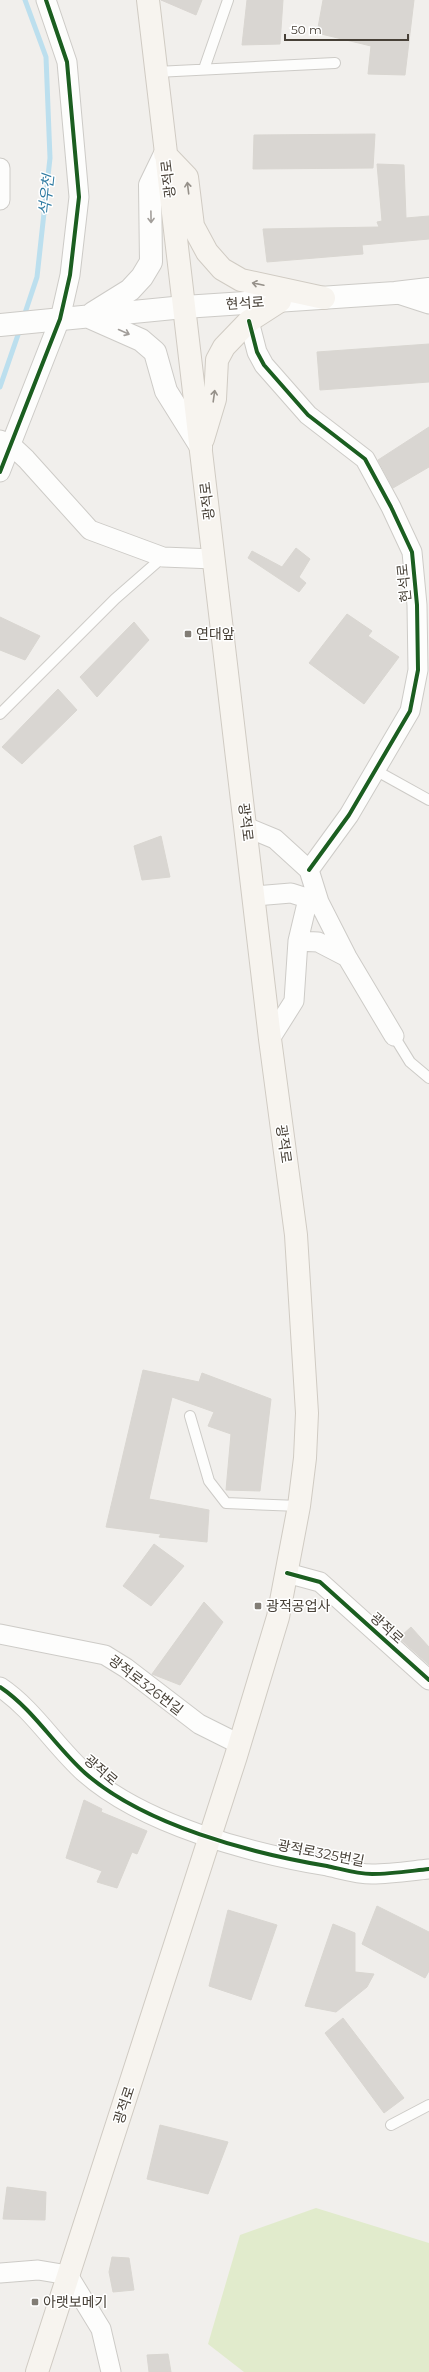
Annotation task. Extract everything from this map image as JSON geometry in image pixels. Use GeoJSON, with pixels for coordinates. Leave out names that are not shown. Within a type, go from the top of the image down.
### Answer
{"type":"FeatureCollection","features":[{"type":"Feature","properties":{"kind":"main road","name":"광적로"},"geometry":{"type":"LineString","coordinates":[[37,2372],[212,1833],[278,1617],[287,1573],[305,1458],[307,1413],[296,1235],[270,1039],[255,896],[165,154],[148,0]]}},
{"type":"Feature","properties":{"kind":"main road"},"geometry":{"type":"LineString","coordinates":[[165,154],[187,177],[193,226],[207,252],[222,269],[241,280],[324,298]]}},
{"type":"Feature","properties":{"kind":"main road"},"geometry":{"type":"LineString","coordinates":[[201,448],[215,399],[217,360],[224,347],[249,321],[280,301]]}},
{"type":"Feature","properties":{"kind":"street"},"geometry":{"type":"LineString","coordinates":[[0,472],[5,442],[60,319],[70,275],[79,197],[67,62],[46,0]]}},
{"type":"Feature","properties":{"kind":"street"},"geometry":{"type":"LineString","coordinates":[[88,316],[130,290],[142,277],[151,262],[150,185],[165,154]]}},
{"type":"Feature","properties":{"kind":"street"},"geometry":{"type":"LineString","coordinates":[[0,168],[0,200]]}},
{"type":"Feature","properties":{"kind":"street","name":"현석로"},"geometry":{"type":"LineString","coordinates":[[0,325],[184,307],[395,294],[429,289]]}},
{"type":"Feature","properties":{"kind":"street"},"geometry":{"type":"LineString","coordinates":[[395,294],[429,304]]}},
{"type":"Feature","properties":{"kind":"street"},"geometry":{"type":"LineString","coordinates":[[88,316],[141,340],[155,352],[166,390],[201,448]]}},
{"type":"Feature","properties":{"kind":"street","name":"현석로"},"geometry":{"type":"LineString","coordinates":[[249,321],[257,352],[264,365],[308,415],[365,459],[391,507],[412,552],[417,605],[418,670],[410,711],[349,815],[309,870]]}},
{"type":"Feature","properties":{"kind":"street"},"geometry":{"type":"LineString","coordinates":[[5,442],[26,459],[90,530],[163,557],[214,559]]}},
{"type":"Feature","properties":{"kind":"street"},"geometry":{"type":"LineString","coordinates":[[246,827],[275,839],[309,870],[314,900],[394,1036]]}},
{"type":"Feature","properties":{"kind":"street"},"geometry":{"type":"LineString","coordinates":[[255,896],[291,893],[314,900]]}},
{"type":"Feature","properties":{"kind":"street"},"geometry":{"type":"LineString","coordinates":[[270,1039],[294,1001],[298,941],[314,900]]}},
{"type":"Feature","properties":{"kind":"street"},"geometry":{"type":"LineString","coordinates":[[298,941],[318,942],[347,957]]}},
{"type":"Feature","properties":{"kind":"street","name":"광적로"},"geometry":{"type":"LineString","coordinates":[[287,1573],[320,1582],[429,1680]]}},
{"type":"Feature","properties":{"kind":"street","name":"광적로326번길"},"geometry":{"type":"LineString","coordinates":[[0,1634],[106,1655],[126,1668],[199,1724],[238,1750]]}},
{"type":"Feature","properties":{"kind":"street","name":"광적로"},"geometry":{"type":"LineString","coordinates":[[0,1687],[37,1721],[85,1773],[122,1801],[166,1821],[212,1833]]}},
{"type":"Feature","properties":{"kind":"street","name":"광적로325번길"},"geometry":{"type":"LineString","coordinates":[[212,1833],[308,1863],[371,1874],[429,1869]]}},
{"type":"Feature","properties":{"kind":"street"},"geometry":{"type":"LineString","coordinates":[[0,2274],[38,2270],[68,2275],[101,2329],[111,2372]]}},
{"type":"Feature","properties":{"kind":"lane"},"geometry":{"type":"LineString","coordinates":[[204,69],[228,0]]}},
{"type":"Feature","properties":{"kind":"lane"},"geometry":{"type":"LineString","coordinates":[[156,72],[335,63]]}},
{"type":"Feature","properties":{"kind":"lane"},"geometry":{"type":"LineString","coordinates":[[0,714],[115,599],[163,557]]}},
{"type":"Feature","properties":{"kind":"lane"},"geometry":{"type":"LineString","coordinates":[[375,770],[429,800]]}},
{"type":"Feature","properties":{"kind":"lane"},"geometry":{"type":"LineString","coordinates":[[394,1036],[410,1062],[429,1078]]}},
{"type":"Feature","properties":{"kind":"lane"},"geometry":{"type":"LineString","coordinates":[[190,1416],[209,1480],[226,1503],[298,1506]]}},
{"type":"Feature","properties":{"kind":"lane"},"geometry":{"type":"LineString","coordinates":[[391,2125],[429,2105]]}},
{"type":"Feature","properties":{"kind":"green space"},"geometry":{"type":"Polygon","coordinates":[[[316,2208],[429,2243],[429,2372],[244,2372],[208,2344],[240,2235],[316,2208]]]}},
{"type":"Feature","properties":{"kind":"building"},"geometry":{"type":"Polygon","coordinates":[[[161,0],[202,0],[196,15],[161,0]]]}},
{"type":"Feature","properties":{"kind":"building"},"geometry":{"type":"Polygon","coordinates":[[[247,0],[283,0],[280,44],[242,45],[247,0]]]}},
{"type":"Feature","properties":{"kind":"building"},"geometry":{"type":"Polygon","coordinates":[[[323,0],[414,0],[405,75],[368,74],[371,46],[317,33],[323,0]]]}},
{"type":"Feature","properties":{"kind":"building"},"geometry":{"type":"Polygon","coordinates":[[[375,134],[373,168],[253,169],[254,135],[375,134]]]}},
{"type":"Feature","properties":{"kind":"building"},"geometry":{"type":"Polygon","coordinates":[[[377,164],[404,165],[406,218],[429,216],[429,239],[362,245],[363,254],[267,262],[263,229],[379,227],[377,222],[382,221],[377,164]]]}},
{"type":"Feature","properties":{"kind":"building"},"geometry":{"type":"Polygon","coordinates":[[[429,344],[429,382],[320,390],[317,352],[429,344]]]}},
{"type":"Feature","properties":{"kind":"building"},"geometry":{"type":"Polygon","coordinates":[[[429,427],[429,467],[393,488],[378,460],[429,427]]]}},
{"type":"Feature","properties":{"kind":"building"},"geometry":{"type":"Polygon","coordinates":[[[296,548],[310,559],[299,577],[306,583],[299,592],[248,558],[252,551],[282,567],[296,548]]]}},
{"type":"Feature","properties":{"kind":"building"},"geometry":{"type":"Polygon","coordinates":[[[347,614],[372,631],[368,636],[399,657],[364,704],[309,663],[347,614]]]}},
{"type":"Feature","properties":{"kind":"building"},"geometry":{"type":"Polygon","coordinates":[[[0,617],[40,636],[25,660],[0,650],[0,617]]]}},
{"type":"Feature","properties":{"kind":"building"},"geometry":{"type":"Polygon","coordinates":[[[134,622],[149,640],[97,697],[80,677],[134,622]]]}},
{"type":"Feature","properties":{"kind":"building"},"geometry":{"type":"Polygon","coordinates":[[[58,689],[77,710],[22,764],[2,747],[58,689]]]}},
{"type":"Feature","properties":{"kind":"building"},"geometry":{"type":"Polygon","coordinates":[[[161,836],[170,877],[142,880],[134,846],[161,836]]]}},
{"type":"Feature","properties":{"kind":"building"},"geometry":{"type":"Polygon","coordinates":[[[143,1370],[199,1382],[202,1373],[271,1399],[260,1491],[226,1490],[231,1434],[208,1426],[214,1412],[172,1397],[149,1499],[209,1510],[207,1542],[159,1537],[161,1534],[106,1527],[143,1370]]]}},
{"type":"Feature","properties":{"kind":"building"},"geometry":{"type":"Polygon","coordinates":[[[154,1544],[184,1566],[151,1606],[123,1586],[154,1544]]]}},
{"type":"Feature","properties":{"kind":"building"},"geometry":{"type":"Polygon","coordinates":[[[204,1602],[223,1622],[180,1685],[152,1674],[204,1602]]]}},
{"type":"Feature","properties":{"kind":"building"},"geometry":{"type":"Polygon","coordinates":[[[411,1627],[429,1647],[429,1665],[399,1638],[411,1627]]]}},
{"type":"Feature","properties":{"kind":"building"},"geometry":{"type":"Polygon","coordinates":[[[84,1800],[102,1809],[101,1812],[147,1831],[137,1854],[132,1852],[117,1888],[97,1882],[102,1871],[66,1858],[84,1800]]]}},
{"type":"Feature","properties":{"kind":"building"},"geometry":{"type":"Polygon","coordinates":[[[377,1906],[429,1932],[429,1971],[425,1978],[362,1944],[377,1906]]]}},
{"type":"Feature","properties":{"kind":"building"},"geometry":{"type":"Polygon","coordinates":[[[228,1910],[277,1925],[251,2000],[209,1986],[228,1910]]]}},
{"type":"Feature","properties":{"kind":"building"},"geometry":{"type":"Polygon","coordinates":[[[333,1924],[355,1933],[355,1972],[374,1974],[367,1987],[336,2012],[305,2006],[333,1924]]]}},
{"type":"Feature","properties":{"kind":"building"},"geometry":{"type":"Polygon","coordinates":[[[343,2018],[404,2098],[384,2113],[325,2033],[343,2018]]]}},
{"type":"Feature","properties":{"kind":"building"},"geometry":{"type":"Polygon","coordinates":[[[160,2125],[228,2142],[208,2194],[147,2179],[160,2125]]]}},
{"type":"Feature","properties":{"kind":"building"},"geometry":{"type":"Polygon","coordinates":[[[7,2187],[46,2192],[45,2220],[3,2219],[7,2187]]]}},
{"type":"Feature","properties":{"kind":"building"},"geometry":{"type":"Polygon","coordinates":[[[112,2257],[129,2258],[134,2290],[113,2292],[109,2272],[112,2257]]]}},
{"type":"Feature","properties":{"kind":"building"},"geometry":{"type":"Polygon","coordinates":[[[168,2354],[171,2372],[149,2372],[147,2355],[168,2354]]]}},
{"type":"Feature","properties":{"kind":"waterway","name":"석우천"},"geometry":{"type":"LineString","coordinates":[[24,316],[37,277],[50,158],[46,57],[25,0]]}},
{"type":"Feature","properties":{"kind":"waterway","name":"석우천"},"geometry":{"type":"LineString","coordinates":[[0,387],[20,329]]}},
{"type":"Feature","properties":{"kind":"cycle path"},"geometry":{"type":"LineString","coordinates":[[0,472],[60,319],[70,275],[79,197],[67,62],[46,0]]}},
{"type":"Feature","properties":{"kind":"cycle path"},"geometry":{"type":"LineString","coordinates":[[249,321],[257,352],[264,365],[308,415],[365,459],[391,507],[412,552],[417,605],[418,670],[410,711],[349,815],[309,870]]}},
{"type":"Feature","properties":{"kind":"cycle path"},"geometry":{"type":"LineString","coordinates":[[287,1573],[320,1582],[429,1680]]}},
{"type":"Feature","properties":{"kind":"cycle path"},"geometry":{"type":"LineString","coordinates":[[0,1687],[23,1706],[85,1773],[109,1791],[137,1808],[167,1822],[232,1845],[366,1874],[429,1869]]}},
{"type":"Feature","properties":{"kind":"place","name":"연대앞"},"geometry":{"type":"Point","coordinates":[188,634]}},
{"type":"Feature","properties":{"kind":"place","name":"광적공업사"},"geometry":{"type":"Point","coordinates":[258,1606]}},
{"type":"Feature","properties":{"kind":"place","name":"아랫보메기"},"geometry":{"type":"Point","coordinates":[35,2302]}}]}
